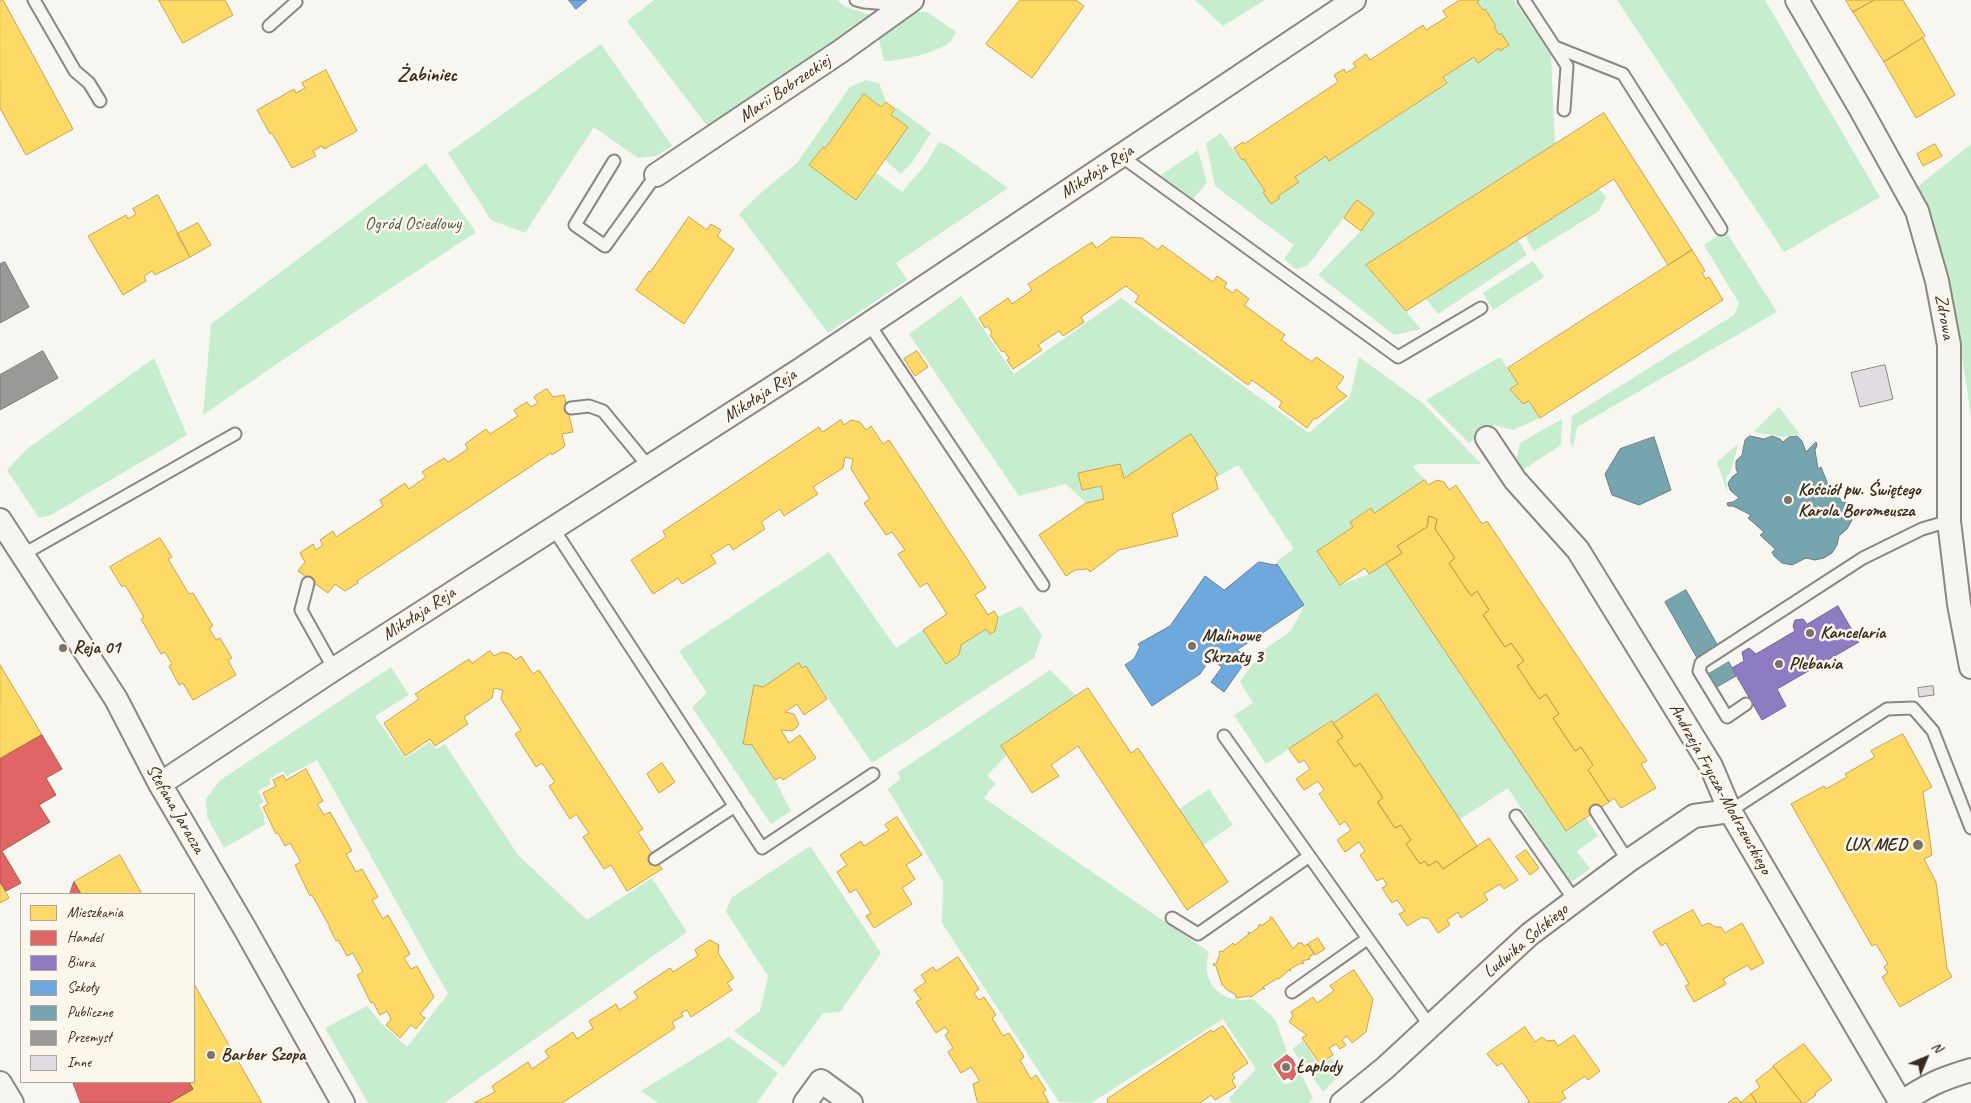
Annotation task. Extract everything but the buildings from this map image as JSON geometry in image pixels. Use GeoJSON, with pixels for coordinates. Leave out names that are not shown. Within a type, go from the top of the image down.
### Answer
{"type":"FeatureCollection","features":[{"type":"Feature","properties":{"kind":"street","name":"Mikołaja Reja"},"geometry":{"type":"LineString","coordinates":[[160,784],[334,669],[869,324],[1354,0]]}},
{"type":"Feature","properties":{"kind":"street","name":"Zdrowa"},"geometry":{"type":"LineString","coordinates":[[1797,0],[1917,211],[1938,281],[1949,345],[1950,521],[1959,604],[1971,667]]}},
{"type":"Feature","properties":{"kind":"street","name":"Marii Bobrzeckiej"},"geometry":{"type":"LineString","coordinates":[[656,176],[841,51],[908,3]]}},
{"type":"Feature","properties":{"kind":"street","name":"Andrzeja Frycza-Modrzewskiego"},"geometry":{"type":"LineString","coordinates":[[1487,438],[1515,480],[1578,550],[1711,766],[1730,810],[1901,1103]]}},
{"type":"Feature","properties":{"kind":"street","name":"Stefana Jaracza"},"geometry":{"type":"LineString","coordinates":[[0,520],[116,699],[160,784],[244,927],[342,1103]]}},
{"type":"Feature","properties":{"kind":"street","name":"Ludwika Solskiego"},"geometry":{"type":"LineString","coordinates":[[1342,1103],[1385,1068],[1530,934],[1628,861],[1694,816],[1730,810]]}},
{"type":"Feature","properties":{"kind":"street"},"geometry":{"type":"LineString","coordinates":[[1901,1103],[1932,1083],[1971,1070]]}},
{"type":"Feature","properties":{"kind":"street"},"geometry":{"type":"LineString","coordinates":[[805,1103],[820,1081],[851,1103]]}},
{"type":"Feature","properties":{"kind":"street"},"geometry":{"type":"LineString","coordinates":[[0,1083],[12,1103]]}},
{"type":"Feature","properties":{"kind":"lane"},"geometry":{"type":"LineString","coordinates":[[34,0],[75,71],[89,83],[100,101]]}},
{"type":"Feature","properties":{"kind":"lane"},"geometry":{"type":"LineString","coordinates":[[856,0],[879,4],[908,3]]}},
{"type":"Feature","properties":{"kind":"lane"},"geometry":{"type":"LineString","coordinates":[[1524,0],[1568,66],[1564,110]]}},
{"type":"Feature","properties":{"kind":"lane"},"geometry":{"type":"LineString","coordinates":[[269,26],[296,1]]}},
{"type":"Feature","properties":{"kind":"lane"},"geometry":{"type":"LineString","coordinates":[[1555,47],[1623,74],[1721,229]]}},
{"type":"Feature","properties":{"kind":"lane"},"geometry":{"type":"LineString","coordinates":[[1121,156],[1398,357],[1481,308]]}},
{"type":"Feature","properties":{"kind":"lane"},"geometry":{"type":"LineString","coordinates":[[614,161],[576,225],[606,246],[656,176]]}},
{"type":"Feature","properties":{"kind":"lane"},"geometry":{"type":"LineString","coordinates":[[869,324],[1042,585]]}},
{"type":"Feature","properties":{"kind":"lane"},"geometry":{"type":"LineString","coordinates":[[571,408],[589,406],[602,412],[649,467]]}},
{"type":"Feature","properties":{"kind":"lane"},"geometry":{"type":"LineString","coordinates":[[22,555],[235,434]]}},
{"type":"Feature","properties":{"kind":"lane"},"geometry":{"type":"LineString","coordinates":[[1746,704],[1727,716],[1700,671],[1701,663],[1863,558],[1922,529],[1950,521]]}},
{"type":"Feature","properties":{"kind":"lane"},"geometry":{"type":"LineString","coordinates":[[553,528],[762,848],[873,774]]}},
{"type":"Feature","properties":{"kind":"lane"},"geometry":{"type":"LineString","coordinates":[[308,583],[301,610],[334,669]]}},
{"type":"Feature","properties":{"kind":"lane"},"geometry":{"type":"LineString","coordinates":[[1730,810],[1887,710],[1913,708],[1933,731],[1971,828]]}},
{"type":"Feature","properties":{"kind":"lane"},"geometry":{"type":"LineString","coordinates":[[1224,736],[1308,857],[1430,1026]]}},
{"type":"Feature","properties":{"kind":"lane"},"geometry":{"type":"LineString","coordinates":[[655,859],[735,806]]}},
{"type":"Feature","properties":{"kind":"lane"},"geometry":{"type":"LineString","coordinates":[[1596,811],[1628,861]]}},
{"type":"Feature","properties":{"kind":"lane"},"geometry":{"type":"LineString","coordinates":[[1516,816],[1574,901]]}},
{"type":"Feature","properties":{"kind":"lane"},"geometry":{"type":"LineString","coordinates":[[1172,918],[1198,934],[1308,857]]}},
{"type":"Feature","properties":{"kind":"lane"},"geometry":{"type":"LineString","coordinates":[[1292,992],[1367,939]]}},
{"type":"Feature","properties":{"kind":"green space"},"geometry":{"type":"Polygon","coordinates":[[[654,0],[837,0],[844,6],[870,15],[708,127],[627,21],[654,0]]]}},
{"type":"Feature","properties":{"kind":"green space"},"geometry":{"type":"Polygon","coordinates":[[[1195,0],[1265,0],[1223,26],[1195,0]]]}},
{"type":"Feature","properties":{"kind":"green space"},"geometry":{"type":"Polygon","coordinates":[[[1479,0],[1514,0],[1551,55],[1555,144],[1366,265],[1421,329],[1394,335],[1318,275],[1361,231],[1373,212],[1357,200],[1308,265],[1296,269],[1284,259],[1294,245],[1215,186],[1206,143],[1221,133],[1241,160],[1244,159],[1265,191],[1263,192],[1279,198],[1278,196],[1299,182],[1295,177],[1326,156],[1330,161],[1447,83],[1443,77],[1474,57],[1478,62],[1499,48],[1500,51],[1501,34],[1499,35],[1494,27],[1496,26],[1485,9],[1483,10],[1477,3],[1479,0]]]}},
{"type":"Feature","properties":{"kind":"green space"},"geometry":{"type":"Polygon","coordinates":[[[1617,0],[1765,0],[1880,197],[1784,252],[1617,0]]]}},
{"type":"Feature","properties":{"kind":"green space"},"geometry":{"type":"Polygon","coordinates":[[[907,12],[927,12],[956,32],[950,42],[936,50],[899,60],[884,61],[878,35],[907,12]]]}},
{"type":"Feature","properties":{"kind":"green space"},"geometry":{"type":"Polygon","coordinates":[[[601,44],[672,146],[656,156],[638,158],[594,127],[525,233],[491,220],[448,153],[601,44]]]}},
{"type":"Feature","properties":{"kind":"green space"},"geometry":{"type":"Polygon","coordinates":[[[866,80],[879,83],[886,102],[881,107],[864,94],[825,148],[823,147],[810,165],[856,200],[875,174],[878,174],[902,192],[926,164],[939,142],[949,146],[1008,188],[896,263],[907,280],[828,333],[739,214],[764,190],[797,163],[850,87],[866,80]]]}},
{"type":"Feature","properties":{"kind":"green space"},"geometry":{"type":"Polygon","coordinates":[[[897,108],[931,133],[913,161],[901,174],[884,159],[891,115],[897,108]]]}},
{"type":"Feature","properties":{"kind":"green space"},"geometry":{"type":"Polygon","coordinates":[[[1971,144],[1971,416],[1952,290],[1918,186],[1971,144]]]}},
{"type":"Feature","properties":{"kind":"green space"},"geometry":{"type":"Polygon","coordinates":[[[1198,150],[1207,183],[1193,199],[1161,175],[1198,150]]]}},
{"type":"Feature","properties":{"kind":"green space","name":"Ogród Osiedlowy"},"geometry":{"type":"Polygon","coordinates":[[[426,163],[476,232],[203,415],[211,324],[426,163]]]}},
{"type":"Feature","properties":{"kind":"green space"},"geometry":{"type":"Polygon","coordinates":[[[1599,189],[1606,197],[1599,211],[1534,251],[1525,236],[1599,189]]]}},
{"type":"Feature","properties":{"kind":"green space"},"geometry":{"type":"Polygon","coordinates":[[[1725,230],[1777,312],[1577,427],[1573,448],[1570,441],[1572,416],[1734,315],[1739,303],[1704,245],[1725,230]]]}},
{"type":"Feature","properties":{"kind":"green space"},"geometry":{"type":"Polygon","coordinates":[[[1518,240],[1527,255],[1438,314],[1426,299],[1518,240]]]}},
{"type":"Feature","properties":{"kind":"green space"},"geometry":{"type":"Polygon","coordinates":[[[1533,261],[1544,277],[1493,310],[1483,293],[1533,261]]]}},
{"type":"Feature","properties":{"kind":"green space"},"geometry":{"type":"Polygon","coordinates":[[[961,296],[1014,374],[1121,298],[1309,433],[1350,397],[1359,357],[1424,404],[1481,464],[1417,464],[1413,467],[1425,480],[1374,513],[1370,508],[1350,522],[1353,527],[1317,551],[1340,585],[1369,574],[1386,563],[1566,831],[1586,818],[1598,836],[1577,851],[1590,869],[1570,883],[1508,788],[1459,820],[1377,695],[1333,724],[1331,721],[1266,764],[1234,715],[1253,703],[1240,682],[1262,651],[1291,631],[1304,605],[1276,562],[1294,549],[1238,465],[1219,476],[1191,434],[1124,478],[1120,464],[1079,473],[1082,490],[1101,486],[1104,499],[1086,503],[1066,484],[1019,496],[909,334],[961,296]]]}},
{"type":"Feature","properties":{"kind":"green space"},"geometry":{"type":"Polygon","coordinates":[[[1500,357],[1518,384],[1510,389],[1523,404],[1529,401],[1540,418],[1513,430],[1494,425],[1469,443],[1426,400],[1500,357]]]}},
{"type":"Feature","properties":{"kind":"green space"},"geometry":{"type":"Polygon","coordinates":[[[154,358],[187,435],[51,515],[39,518],[7,470],[27,449],[154,358]]]}},
{"type":"Feature","properties":{"kind":"green space"},"geometry":{"type":"Polygon","coordinates":[[[1779,407],[1805,441],[1799,434],[1783,437],[1753,432],[1779,407]]]}},
{"type":"Feature","properties":{"kind":"green space"},"geometry":{"type":"Polygon","coordinates":[[[1562,419],[1561,445],[1523,470],[1516,460],[1520,443],[1562,419]]]}},
{"type":"Feature","properties":{"kind":"green space"},"geometry":{"type":"Polygon","coordinates":[[[1738,444],[1731,471],[1726,478],[1728,494],[1717,462],[1738,444]]]}},
{"type":"Feature","properties":{"kind":"green space"},"geometry":{"type":"Polygon","coordinates":[[[829,552],[896,648],[923,630],[946,664],[959,655],[961,645],[986,629],[990,634],[995,631],[998,617],[1021,606],[1042,635],[1034,658],[872,763],[806,666],[802,668],[798,663],[763,687],[754,685],[743,744],[752,745],[775,780],[791,811],[771,824],[692,707],[707,693],[679,651],[829,552]]]}},
{"type":"Feature","properties":{"kind":"green space"},"geometry":{"type":"Polygon","coordinates":[[[391,667],[409,695],[375,716],[405,758],[430,742],[436,749],[445,744],[518,855],[587,920],[652,878],[687,932],[444,1103],[368,1103],[325,1028],[367,1006],[381,1023],[407,1047],[448,994],[317,760],[287,776],[283,771],[269,779],[271,784],[258,791],[264,802],[259,805],[266,824],[224,848],[207,817],[206,799],[219,781],[391,667]]]}},
{"type":"Feature","properties":{"kind":"green space"},"geometry":{"type":"Polygon","coordinates":[[[1050,670],[1077,696],[1001,746],[1007,755],[987,775],[995,784],[984,798],[1209,952],[1207,973],[1210,982],[1216,989],[1232,999],[1253,999],[1275,1019],[1287,1051],[1271,1065],[1284,1084],[1294,1082],[1300,1072],[1313,1098],[1309,1103],[1232,1103],[1229,1098],[1256,1069],[1223,1019],[1091,1103],[1059,1102],[942,923],[943,882],[888,789],[900,779],[898,772],[1050,670]]]}},
{"type":"Feature","properties":{"kind":"green space"},"geometry":{"type":"Polygon","coordinates":[[[1209,789],[1233,825],[1203,845],[1179,809],[1209,789]]]}},
{"type":"Feature","properties":{"kind":"green space"},"geometry":{"type":"Polygon","coordinates":[[[810,846],[881,953],[840,1012],[823,1013],[784,1067],[734,1031],[760,1011],[768,976],[726,912],[731,898],[810,846]]]}},
{"type":"Feature","properties":{"kind":"green space"},"geometry":{"type":"Polygon","coordinates":[[[729,1037],[778,1073],[757,1103],[658,1103],[641,1091],[729,1037]]]}},
{"type":"Feature","properties":{"kind":"green space"},"geometry":{"type":"Polygon","coordinates":[[[1303,1041],[1319,1066],[1332,1058],[1343,1072],[1323,1092],[1292,1049],[1303,1041]]]}},
{"type":"Feature","properties":{"kind":"place","name":"Kościół pw. Świętego Karola Boromeusza"},"geometry":{"type":"Point","coordinates":[1788,500]}},
{"type":"Feature","properties":{"kind":"place","name":"Kancelaria"},"geometry":{"type":"Point","coordinates":[1810,633]}},
{"type":"Feature","properties":{"kind":"place","name":"Malinowe Skrzaty 3"},"geometry":{"type":"Point","coordinates":[1192,646]}},
{"type":"Feature","properties":{"kind":"place","name":"Reja 01"},"geometry":{"type":"Point","coordinates":[63,648]}},
{"type":"Feature","properties":{"kind":"place","name":"Plebania"},"geometry":{"type":"Point","coordinates":[1779,664]}},
{"type":"Feature","properties":{"kind":"place","name":"LUX MED"},"geometry":{"type":"Point","coordinates":[1918,845]}},
{"type":"Feature","properties":{"kind":"place","name":"Barber Szopa"},"geometry":{"type":"Point","coordinates":[211,1055]}},
{"type":"Feature","properties":{"kind":"place","name":"Łaplody"},"geometry":{"type":"Point","coordinates":[1286,1067]}},
{"type":"Feature","properties":{"kind":"district","name":"Żabiniec"},"geometry":{"type":"Point","coordinates":[427,76]}}]}
